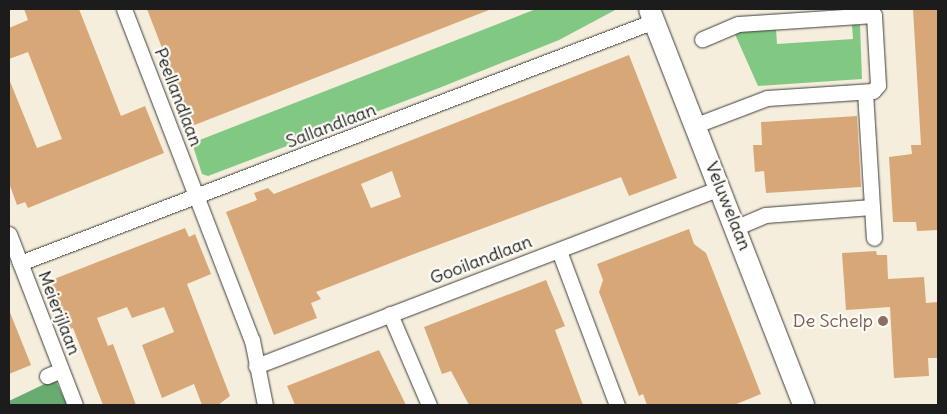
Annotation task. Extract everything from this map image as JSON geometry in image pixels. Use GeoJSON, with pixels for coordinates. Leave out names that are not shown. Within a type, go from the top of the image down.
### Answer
{"type":"FeatureCollection","features":[{"type":"Feature","properties":{"kind":"street","name":"Peellandlaan"},"geometry":{"type":"LineString","coordinates":[[124,9],[252,340],[265,405]]}},
{"type":"Feature","properties":{"kind":"street"},"geometry":{"type":"LineString","coordinates":[[696,125],[767,98],[865,92],[878,85],[876,12],[738,24],[702,39]]}},
{"type":"Feature","properties":{"kind":"street","name":"Sallandlaan"},"geometry":{"type":"LineString","coordinates":[[20,263],[196,198],[652,15]]}},
{"type":"Feature","properties":{"kind":"street","name":"Veluwelaan"},"geometry":{"type":"LineString","coordinates":[[652,15],[737,227],[803,405]]}},
{"type":"Feature","properties":{"kind":"street"},"geometry":{"type":"LineString","coordinates":[[865,92],[874,238]]}},
{"type":"Feature","properties":{"kind":"street","name":"Gooilandlaan"},"geometry":{"type":"LineString","coordinates":[[256,366],[720,188]]}},
{"type":"Feature","properties":{"kind":"street"},"geometry":{"type":"LineString","coordinates":[[737,227],[765,215],[872,207]]}},
{"type":"Feature","properties":{"kind":"street","name":"Meierijlaan"},"geometry":{"type":"LineString","coordinates":[[9,234],[20,263],[54,373],[75,405]]}},
{"type":"Feature","properties":{"kind":"street"},"geometry":{"type":"LineString","coordinates":[[559,251],[617,405]]}},
{"type":"Feature","properties":{"kind":"street"},"geometry":{"type":"LineString","coordinates":[[390,314],[429,405]]}},
{"type":"Feature","properties":{"kind":"green space"},"geometry":{"type":"Polygon","coordinates":[[[536,9],[617,9],[559,40],[439,88],[208,176],[202,174],[192,143],[536,9]]]}},
{"type":"Feature","properties":{"kind":"green space"},"geometry":{"type":"Polygon","coordinates":[[[852,25],[860,25],[862,79],[758,86],[734,32],[776,29],[777,44],[853,39],[852,25]]]}},
{"type":"Feature","properties":{"kind":"green space"},"geometry":{"type":"Polygon","coordinates":[[[55,379],[67,405],[9,405],[9,401],[55,379]]]}},
{"type":"Feature","properties":{"kind":"building"},"geometry":{"type":"Polygon","coordinates":[[[24,9],[79,9],[121,116],[145,106],[164,153],[28,208],[25,202],[17,205],[9,183],[9,79],[37,148],[62,139],[28,52],[9,59],[9,28],[28,20],[24,9]]]}},
{"type":"Feature","properties":{"kind":"building"},"geometry":{"type":"Polygon","coordinates":[[[147,9],[489,9],[489,10],[192,126],[147,9]]]}},
{"type":"Feature","properties":{"kind":"building"},"geometry":{"type":"Polygon","coordinates":[[[913,9],[938,9],[938,230],[917,231],[916,222],[893,222],[889,157],[912,154],[911,145],[921,145],[913,9]]]}},
{"type":"Feature","properties":{"kind":"building"},"geometry":{"type":"Polygon","coordinates":[[[629,55],[677,178],[629,196],[621,177],[316,292],[321,299],[311,303],[317,318],[274,335],[226,212],[257,200],[254,193],[268,188],[274,194],[629,55]],[[392,171],[361,184],[371,208],[401,197],[392,171]]]}},
{"type":"Feature","properties":{"kind":"building"},"geometry":{"type":"Polygon","coordinates":[[[857,116],[861,187],[766,193],[764,171],[755,172],[753,145],[762,145],[761,122],[857,116]]]}},
{"type":"Feature","properties":{"kind":"building"},"geometry":{"type":"Polygon","coordinates":[[[185,228],[189,237],[195,234],[211,274],[187,284],[230,396],[218,405],[202,405],[194,384],[162,398],[142,345],[174,332],[164,307],[132,318],[127,307],[97,318],[108,346],[113,344],[136,405],[103,405],[73,328],[66,331],[49,286],[56,283],[54,279],[185,228]]]}},
{"type":"Feature","properties":{"kind":"building"},"geometry":{"type":"Polygon","coordinates":[[[689,229],[694,244],[706,253],[761,394],[734,405],[647,405],[643,394],[639,396],[599,292],[603,280],[597,264],[689,229]]]}},
{"type":"Feature","properties":{"kind":"building"},"geometry":{"type":"Polygon","coordinates":[[[876,251],[877,255],[887,255],[888,279],[924,277],[926,303],[938,302],[938,358],[928,358],[929,376],[894,378],[890,307],[846,310],[842,253],[876,251]]]}},
{"type":"Feature","properties":{"kind":"building"},"geometry":{"type":"Polygon","coordinates":[[[546,280],[565,326],[555,330],[583,405],[469,405],[451,371],[442,374],[424,327],[546,280]]]}},
{"type":"Feature","properties":{"kind":"building"},"geometry":{"type":"Polygon","coordinates":[[[9,310],[31,365],[9,374],[9,310]]]}},
{"type":"Feature","properties":{"kind":"building"},"geometry":{"type":"Polygon","coordinates":[[[379,350],[406,405],[295,405],[287,386],[379,350]]]}},
{"type":"Feature","properties":{"kind":"place","name":"De Schelp"},"geometry":{"type":"Point","coordinates":[883,321]}}]}
